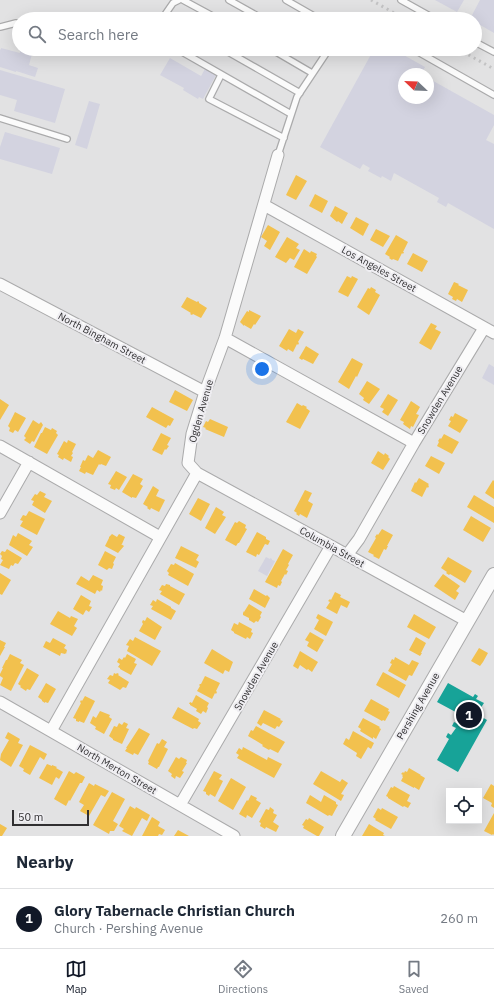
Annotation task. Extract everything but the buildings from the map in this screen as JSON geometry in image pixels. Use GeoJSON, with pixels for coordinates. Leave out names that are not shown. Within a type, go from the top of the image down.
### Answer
{"type":"FeatureCollection","features":[{"type":"Feature","properties":{"kind":"street","name":"Ogden Avenue"},"geometry":{"type":"LineString","coordinates":[[197,473],[188,463],[192,434],[205,392],[225,338],[278,154]]}},
{"type":"Feature","properties":{"kind":"street","name":"Los Angeles Street"},"geometry":{"type":"LineString","coordinates":[[264,205],[494,333]]}},
{"type":"Feature","properties":{"kind":"street","name":"North Bingham Street"},"geometry":{"type":"LineString","coordinates":[[0,284],[205,392]]}},
{"type":"Feature","properties":{"kind":"street","name":"Snowden Avenue"},"geometry":{"type":"LineString","coordinates":[[347,555],[359,539],[414,442],[484,328]]}},
{"type":"Feature","properties":{"kind":"street"},"geometry":{"type":"LineString","coordinates":[[225,338],[414,442]]}},
{"type":"Feature","properties":{"kind":"street"},"geometry":{"type":"LineString","coordinates":[[0,446],[160,537]]}},
{"type":"Feature","properties":{"kind":"street"},"geometry":{"type":"LineString","coordinates":[[0,513],[30,462]]}},
{"type":"Feature","properties":{"kind":"street"},"geometry":{"type":"LineString","coordinates":[[51,731],[197,473]]}},
{"type":"Feature","properties":{"kind":"street","name":"Columbia Street"},"geometry":{"type":"LineString","coordinates":[[197,473],[467,621]]}},
{"type":"Feature","properties":{"kind":"street","name":"Snowden Avenue"},"geometry":{"type":"LineString","coordinates":[[180,805],[331,546]]}},
{"type":"Feature","properties":{"kind":"street","name":"Pershing Avenue"},"geometry":{"type":"LineString","coordinates":[[343,836],[494,575]]}},
{"type":"Feature","properties":{"kind":"street","name":"North Merton Street"},"geometry":{"type":"LineString","coordinates":[[0,702],[234,836]]}},
{"type":"Feature","properties":{"kind":"lane"},"geometry":{"type":"LineString","coordinates":[[166,12],[179,0]]}},
{"type":"Feature","properties":{"kind":"lane"},"geometry":{"type":"LineString","coordinates":[[183,0],[205,12]]}},
{"type":"Feature","properties":{"kind":"lane"},"geometry":{"type":"LineString","coordinates":[[229,0],[250,12]]}},
{"type":"Feature","properties":{"kind":"lane"},"geometry":{"type":"LineString","coordinates":[[286,0],[307,12]]}},
{"type":"Feature","properties":{"kind":"lane"},"geometry":{"type":"LineString","coordinates":[[401,0],[422,12]]}},
{"type":"Feature","properties":{"kind":"lane"},"geometry":{"type":"LineString","coordinates":[[0,27],[12,24]]}},
{"type":"Feature","properties":{"kind":"lane"},"geometry":{"type":"LineString","coordinates":[[482,46],[494,52]]}},
{"type":"Feature","properties":{"kind":"lane"},"geometry":{"type":"LineString","coordinates":[[190,56],[291,114]]}},
{"type":"Feature","properties":{"kind":"lane"},"geometry":{"type":"LineString","coordinates":[[236,56],[300,92]]}},
{"type":"Feature","properties":{"kind":"lane"},"geometry":{"type":"LineString","coordinates":[[283,56],[312,73]]}},
{"type":"Feature","properties":{"kind":"lane"},"geometry":{"type":"LineString","coordinates":[[278,154],[297,97],[324,56]]}},
{"type":"Feature","properties":{"kind":"lane"},"geometry":{"type":"LineString","coordinates":[[425,56],[494,95]]}},
{"type":"Feature","properties":{"kind":"lane"},"geometry":{"type":"LineString","coordinates":[[222,75],[209,99],[284,138]]}},
{"type":"Feature","properties":{"kind":"lane"},"geometry":{"type":"LineString","coordinates":[[0,118],[68,139]]}},
{"type":"Feature","properties":{"kind":"railway"},"geometry":{"type":"LineString","coordinates":[[371,0],[392,12]]}},
{"type":"Feature","properties":{"kind":"railway"},"geometry":{"type":"LineString","coordinates":[[471,56],[494,69]]}},
{"type":"Feature","properties":{"kind":"place","name":"Glory Tabernacle Christian Church"},"geometry":{"type":"Point","coordinates":[469,715]}}]}
